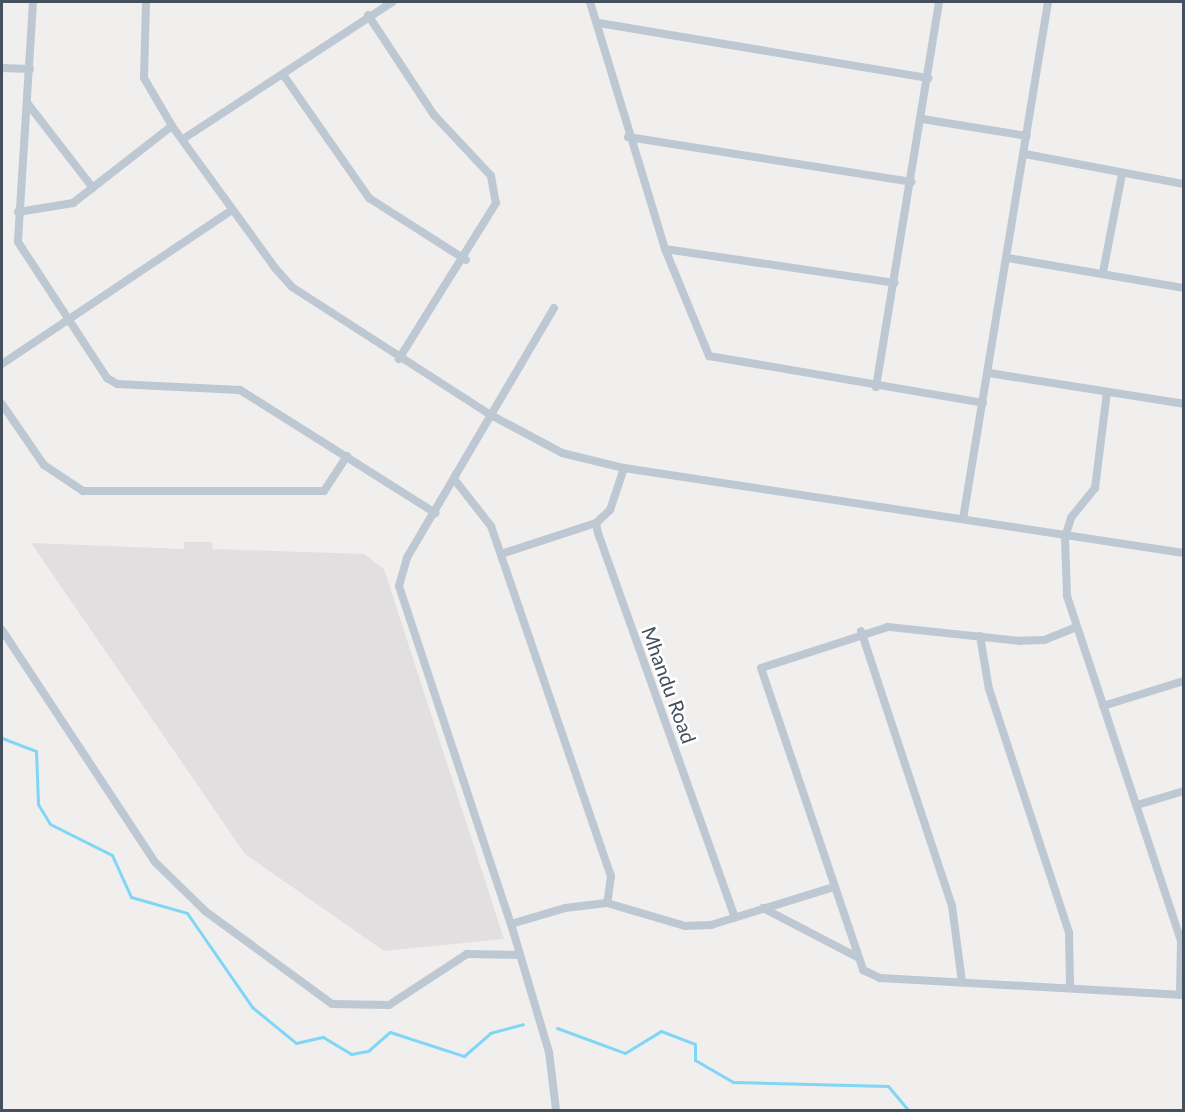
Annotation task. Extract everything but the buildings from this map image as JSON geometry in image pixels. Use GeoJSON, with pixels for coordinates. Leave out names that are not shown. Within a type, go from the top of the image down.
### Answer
{"type":"FeatureCollection","features":[{"type":"Feature","properties":{"kind":"street"},"geometry":{"type":"LineString","coordinates":[[33,2],[28,104],[18,212],[24,255],[107,378],[117,384],[240,390],[435,513]]}},
{"type":"Feature","properties":{"kind":"street"},"geometry":{"type":"LineString","coordinates":[[146,2],[144,78],[172,126],[232,210],[292,286],[399,358],[489,414],[562,453],[624,468],[963,519],[1065,538],[1184,554]]}},
{"type":"Feature","properties":{"kind":"street"},"geometry":{"type":"LineString","coordinates":[[183,140],[284,76],[368,15],[392,2]]}},
{"type":"Feature","properties":{"kind":"street"},"geometry":{"type":"LineString","coordinates":[[590,2],[598,23],[628,137],[665,249],[709,356],[876,387],[983,403]]}},
{"type":"Feature","properties":{"kind":"street"},"geometry":{"type":"LineString","coordinates":[[876,387],[922,119],[939,2]]}},
{"type":"Feature","properties":{"kind":"street"},"geometry":{"type":"LineString","coordinates":[[963,519],[1008,258],[1048,2]]}},
{"type":"Feature","properties":{"kind":"street"},"geometry":{"type":"LineString","coordinates":[[368,15],[434,115],[491,176],[496,203],[466,260],[399,358]]}},
{"type":"Feature","properties":{"kind":"street"},"geometry":{"type":"LineString","coordinates":[[598,23],[928,78]]}},
{"type":"Feature","properties":{"kind":"street"},"geometry":{"type":"LineString","coordinates":[[2,68],[30,69]]}},
{"type":"Feature","properties":{"kind":"street"},"geometry":{"type":"LineString","coordinates":[[284,76],[369,198],[466,260]]}},
{"type":"Feature","properties":{"kind":"street"},"geometry":{"type":"LineString","coordinates":[[28,104],[93,188]]}},
{"type":"Feature","properties":{"kind":"street"},"geometry":{"type":"LineString","coordinates":[[922,119],[1027,136]]}},
{"type":"Feature","properties":{"kind":"street"},"geometry":{"type":"LineString","coordinates":[[18,212],[73,203],[172,126]]}},
{"type":"Feature","properties":{"kind":"street"},"geometry":{"type":"LineString","coordinates":[[628,137],[911,182]]}},
{"type":"Feature","properties":{"kind":"street"},"geometry":{"type":"LineString","coordinates":[[1025,154],[1184,184]]}},
{"type":"Feature","properties":{"kind":"street"},"geometry":{"type":"LineString","coordinates":[[1103,272],[1122,174]]}},
{"type":"Feature","properties":{"kind":"street"},"geometry":{"type":"LineString","coordinates":[[2,364],[232,210]]}},
{"type":"Feature","properties":{"kind":"street"},"geometry":{"type":"LineString","coordinates":[[665,249],[894,283]]}},
{"type":"Feature","properties":{"kind":"street"},"geometry":{"type":"LineString","coordinates":[[1008,258],[1103,272],[1184,288]]}},
{"type":"Feature","properties":{"kind":"street"},"geometry":{"type":"LineString","coordinates":[[554,308],[489,414],[435,513],[407,558],[399,586],[511,924],[549,1052],[557,1110]]}},
{"type":"Feature","properties":{"kind":"street"},"geometry":{"type":"LineString","coordinates":[[989,373],[1184,405]]}},
{"type":"Feature","properties":{"kind":"street"},"geometry":{"type":"LineString","coordinates":[[1074,628],[1044,640],[980,636],[927,628],[861,631],[761,668],[863,970],[880,978],[1182,995],[1181,941],[1137,805],[1074,628],[1065,538],[1071,518],[1095,488],[1107,392]]}},
{"type":"Feature","properties":{"kind":"street"},"geometry":{"type":"LineString","coordinates":[[2,404],[44,465],[83,491],[324,491],[347,456]]}},
{"type":"Feature","properties":{"kind":"street"},"geometry":{"type":"LineString","coordinates":[[501,554],[596,523],[610,510],[624,468]]}},
{"type":"Feature","properties":{"kind":"street"},"geometry":{"type":"LineString","coordinates":[[454,479],[483,511],[501,554],[611,876],[607,903]]}},
{"type":"Feature","properties":{"kind":"street","name":"Mhandu Road"},"geometry":{"type":"LineString","coordinates":[[596,523],[735,917]]}},
{"type":"Feature","properties":{"kind":"street"},"geometry":{"type":"LineString","coordinates":[[2,630],[155,862],[197,904],[332,1004],[388,1005],[467,954],[520,955]]}},
{"type":"Feature","properties":{"kind":"street"},"geometry":{"type":"LineString","coordinates":[[861,631],[952,906],[962,982]]}},
{"type":"Feature","properties":{"kind":"street"},"geometry":{"type":"LineString","coordinates":[[980,636],[989,689],[1069,933],[1070,987]]}},
{"type":"Feature","properties":{"kind":"street"},"geometry":{"type":"LineString","coordinates":[[1103,706],[1184,681]]}},
{"type":"Feature","properties":{"kind":"street"},"geometry":{"type":"LineString","coordinates":[[1137,805],[1184,791]]}},
{"type":"Feature","properties":{"kind":"street"},"geometry":{"type":"LineString","coordinates":[[511,924],[565,908],[607,903],[685,926],[735,917],[834,887]]}},
{"type":"Feature","properties":{"kind":"street"},"geometry":{"type":"LineString","coordinates":[[763,908],[857,957]]}},
{"type":"Feature","properties":{"kind":"shaded area"},"geometry":{"type":"Polygon","coordinates":[[[184,542],[212,542],[213,549],[364,554],[384,569],[504,939],[384,951],[245,854],[31,543],[184,549],[184,542]]]}},
{"type":"Feature","properties":{"kind":"waterway"},"geometry":{"type":"LineString","coordinates":[[2,738],[36,751],[38,804],[50,824],[112,855],[131,897],[187,913],[252,1007],[296,1043],[323,1037],[351,1054],[368,1051],[390,1032],[464,1056],[490,1033],[523,1024]]}},
{"type":"Feature","properties":{"kind":"waterway"},"geometry":{"type":"LineString","coordinates":[[557,1028],[625,1053],[661,1031],[695,1044],[695,1060],[733,1082],[888,1086],[908,1110]]}}]}
